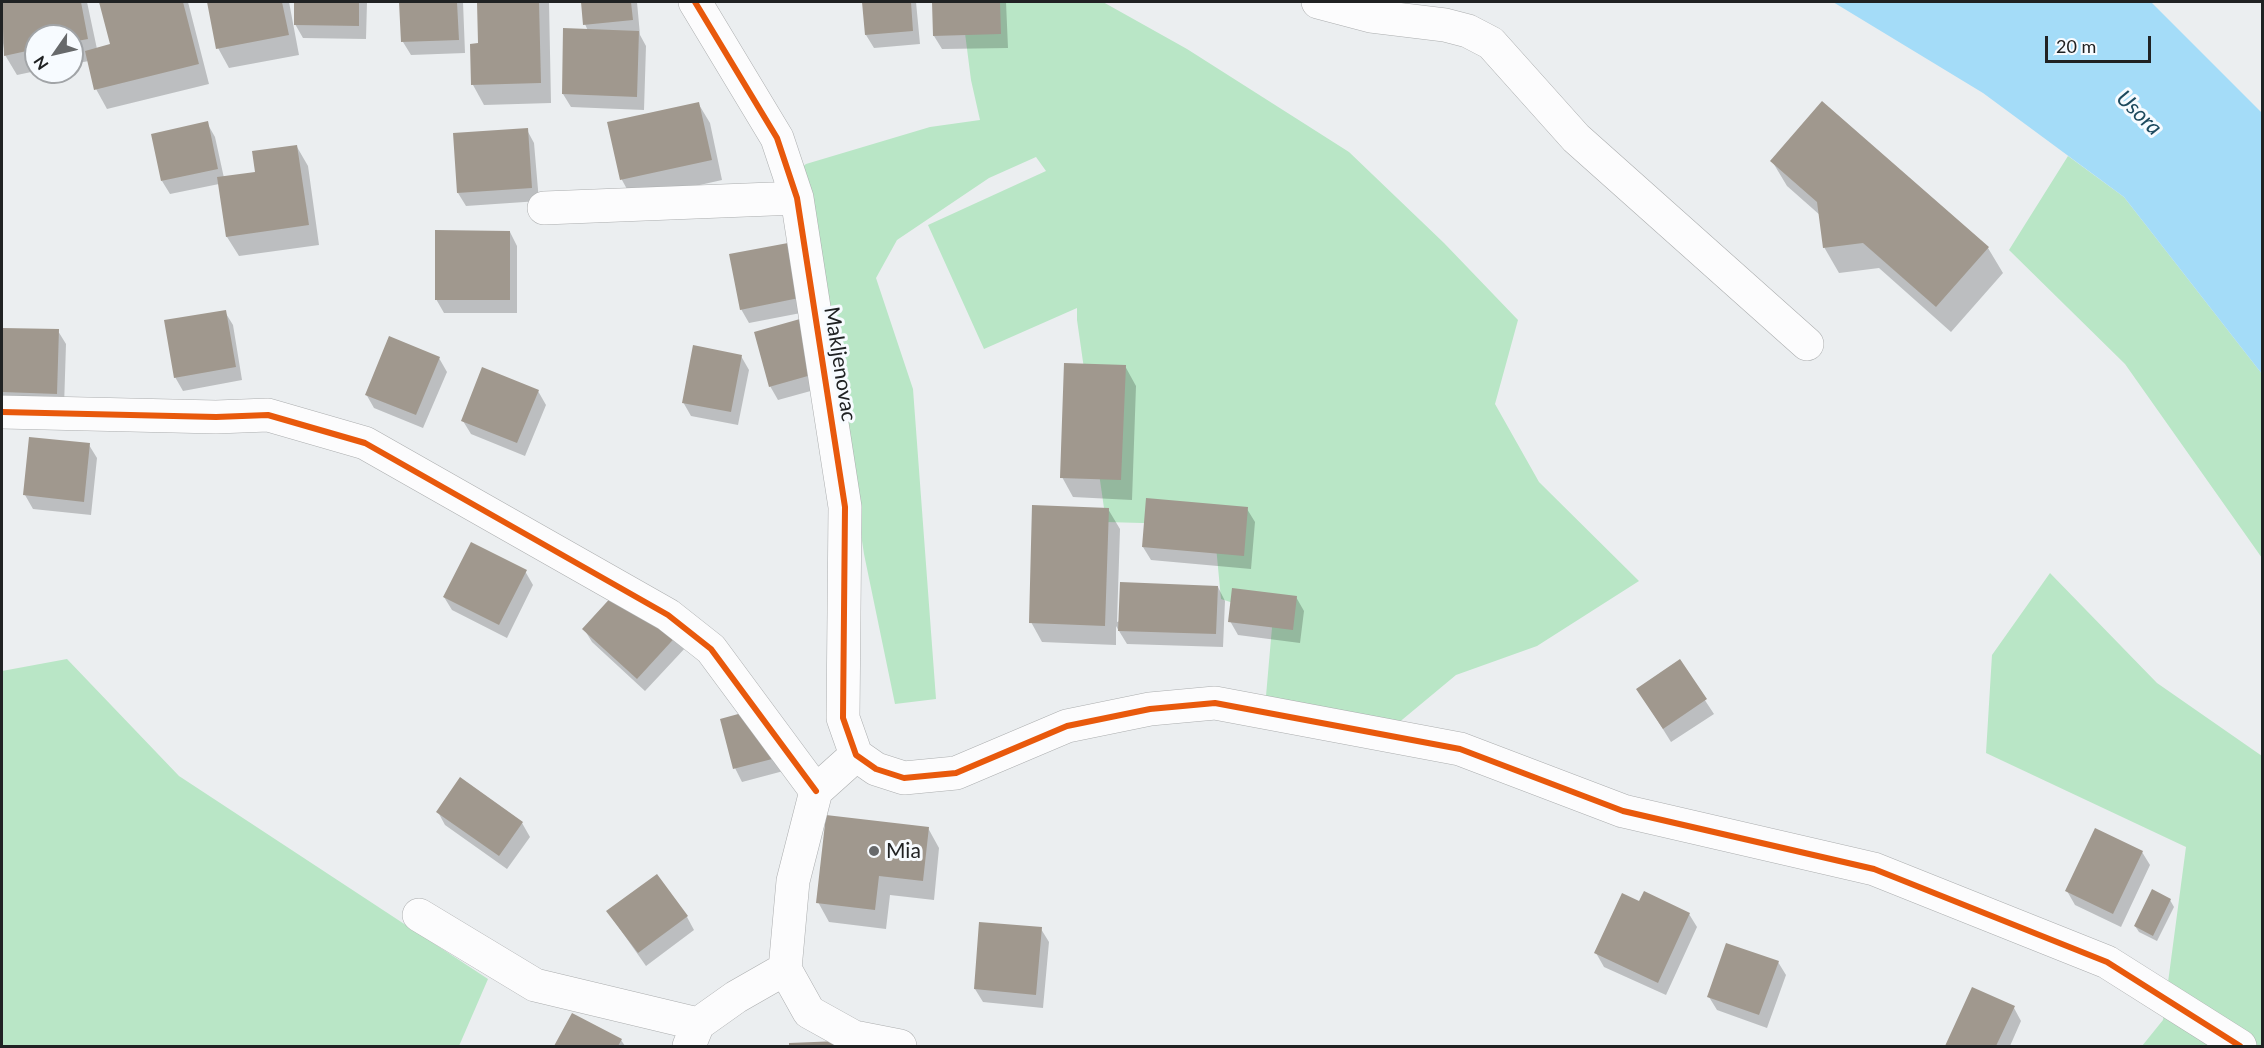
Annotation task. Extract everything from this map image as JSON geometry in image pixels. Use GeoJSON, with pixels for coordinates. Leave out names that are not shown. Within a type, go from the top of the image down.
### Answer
{"type":"FeatureCollection","features":[{"type":"Feature","properties":{"kind":"street","name":"Makljenovac"},"geometry":{"type":"LineString","coordinates":[[695,2],[777,138],[797,198],[846,507],[843,718],[856,755]]}},
{"type":"Feature","properties":{"kind":"street"},"geometry":{"type":"LineString","coordinates":[[1318,2],[1371,16],[1445,25],[1468,31],[1491,43],[1576,138],[1807,344]]}},
{"type":"Feature","properties":{"kind":"street"},"geometry":{"type":"LineString","coordinates":[[544,208],[797,198]]}},
{"type":"Feature","properties":{"kind":"street"},"geometry":{"type":"LineString","coordinates":[[2,412],[216,417],[268,415],[366,443],[668,615],[711,649],[816,791]]}},
{"type":"Feature","properties":{"kind":"street"},"geometry":{"type":"LineString","coordinates":[[900,1047],[854,1037],[809,1012],[785,969],[793,881],[816,791],[856,755],[876,769],[904,777],[956,773],[1067,726],[1150,709],[1215,703],[1460,749],[1623,811],[1874,869],[2107,962],[2240,1047]]}},
{"type":"Feature","properties":{"kind":"street"},"geometry":{"type":"LineString","coordinates":[[419,915],[535,985],[694,1035],[736,997],[785,969]]}},
{"type":"Feature","properties":{"kind":"green space"},"geometry":{"type":"Polygon","coordinates":[[[961,2],[1103,2],[1187,49],[1349,152],[1444,243],[1518,320],[1495,404],[1539,482],[1639,581],[1537,646],[1456,675],[1385,734],[1266,696],[1273,616],[1221,599],[1214,525],[1106,522],[1077,308],[984,349],[928,225],[1046,171],[1036,157],[989,178],[897,240],[876,278],[913,389],[936,699],[895,704],[864,554],[828,315],[780,184],[806,164],[930,127],[980,120],[971,80],[961,2]]]}},
{"type":"Feature","properties":{"kind":"green space"},"geometry":{"type":"Polygon","coordinates":[[[2068,156],[2124,197],[2262,374],[2262,558],[2125,364],[2009,250],[2068,156]]]}},
{"type":"Feature","properties":{"kind":"green space"},"geometry":{"type":"Polygon","coordinates":[[[2050,573],[2157,683],[2262,756],[2262,1046],[2142,1046],[2163,1020],[2186,847],[1986,753],[1992,655],[2050,573]]]}},
{"type":"Feature","properties":{"kind":"green space"},"geometry":{"type":"Polygon","coordinates":[[[67,659],[179,776],[488,979],[459,1046],[2,1046],[2,671],[67,659]]]}},
{"type":"Feature","properties":{"kind":"water","name":"Usora"},"geometry":{"type":"Polygon","coordinates":[[[1833,2],[2151,2],[2262,113],[2262,374],[2124,197],[1983,93],[1833,2]]]}},
{"type":"Feature","properties":{"kind":"building"},"geometry":{"type":"Polygon","coordinates":[[[2,2],[81,2],[88,39],[84,40],[84,24],[24,24],[24,52],[4,56],[2,2]]]}},
{"type":"Feature","properties":{"kind":"building"},"geometry":{"type":"Polygon","coordinates":[[[99,2],[183,2],[199,64],[94,90],[85,51],[110,44],[99,2]]]}},
{"type":"Feature","properties":{"kind":"building"},"geometry":{"type":"Polygon","coordinates":[[[207,2],[282,2],[289,35],[216,49],[207,2]]]}},
{"type":"Feature","properties":{"kind":"building"},"geometry":{"type":"Polygon","coordinates":[[[294,2],[359,2],[359,26],[294,25],[294,2]]]}},
{"type":"Feature","properties":{"kind":"building"},"geometry":{"type":"Polygon","coordinates":[[[399,2],[457,2],[459,40],[401,42],[399,2]]]}},
{"type":"Feature","properties":{"kind":"building"},"geometry":{"type":"Polygon","coordinates":[[[477,2],[539,2],[541,83],[471,85],[470,44],[478,43],[477,2]]]}},
{"type":"Feature","properties":{"kind":"building"},"geometry":{"type":"Polygon","coordinates":[[[581,2],[631,2],[633,20],[583,25],[581,2]]]}},
{"type":"Feature","properties":{"kind":"building"},"geometry":{"type":"Polygon","coordinates":[[[862,2],[911,2],[913,31],[865,35],[862,2]]]}},
{"type":"Feature","properties":{"kind":"building"},"geometry":{"type":"Polygon","coordinates":[[[932,2],[1000,2],[1001,34],[933,36],[932,2]]]}},
{"type":"Feature","properties":{"kind":"building"},"geometry":{"type":"Polygon","coordinates":[[[563,28],[639,31],[637,97],[562,94],[563,28]]]}},
{"type":"Feature","properties":{"kind":"building"},"geometry":{"type":"Polygon","coordinates":[[[1822,101],[1989,247],[1936,307],[1863,243],[1823,248],[1817,202],[1770,161],[1822,101]]]}},
{"type":"Feature","properties":{"kind":"building"},"geometry":{"type":"Polygon","coordinates":[[[699,102],[712,160],[620,180],[607,122],[699,102]]]}},
{"type":"Feature","properties":{"kind":"building"},"geometry":{"type":"Polygon","coordinates":[[[208,121],[218,169],[161,181],[151,134],[208,121]]]}},
{"type":"Feature","properties":{"kind":"building"},"geometry":{"type":"Polygon","coordinates":[[[528,128],[532,188],[457,193],[453,133],[528,128]]]}},
{"type":"Feature","properties":{"kind":"building"},"geometry":{"type":"Polygon","coordinates":[[[297,145],[309,225],[226,237],[217,177],[255,172],[252,151],[297,145]]]}},
{"type":"Feature","properties":{"kind":"building"},"geometry":{"type":"Polygon","coordinates":[[[435,230],[510,231],[510,300],[435,300],[435,230]]]}},
{"type":"Feature","properties":{"kind":"building"},"geometry":{"type":"Polygon","coordinates":[[[788,243],[799,298],[740,310],[729,254],[788,243]]]}},
{"type":"Feature","properties":{"kind":"building"},"geometry":{"type":"Polygon","coordinates":[[[226,310],[236,367],[174,378],[164,320],[226,310]]]}},
{"type":"Feature","properties":{"kind":"building"},"geometry":{"type":"Polygon","coordinates":[[[814,315],[829,370],[769,387],[754,332],[814,315]]]}},
{"type":"Feature","properties":{"kind":"building"},"geometry":{"type":"Polygon","coordinates":[[[2,328],[59,329],[57,394],[2,392],[2,328]]]}},
{"type":"Feature","properties":{"kind":"building"},"geometry":{"type":"Polygon","coordinates":[[[389,336],[440,357],[416,415],[365,395],[389,336]]]}},
{"type":"Feature","properties":{"kind":"building"},"geometry":{"type":"Polygon","coordinates":[[[693,345],[742,355],[731,412],[682,403],[693,345]]]}},
{"type":"Feature","properties":{"kind":"building"},"geometry":{"type":"Polygon","coordinates":[[[1064,363],[1126,365],[1121,480],[1060,478],[1064,363]]]}},
{"type":"Feature","properties":{"kind":"building"},"geometry":{"type":"Polygon","coordinates":[[[482,367],[539,390],[517,443],[461,421],[482,367]]]}},
{"type":"Feature","properties":{"kind":"building"},"geometry":{"type":"Polygon","coordinates":[[[29,437],[90,443],[84,502],[23,495],[29,437]]]}},
{"type":"Feature","properties":{"kind":"building"},"geometry":{"type":"Polygon","coordinates":[[[1146,498],[1248,507],[1244,556],[1142,547],[1146,498]]]}},
{"type":"Feature","properties":{"kind":"building"},"geometry":{"type":"Polygon","coordinates":[[[1032,505],[1109,508],[1105,626],[1029,623],[1032,505]]]}},
{"type":"Feature","properties":{"kind":"building"},"geometry":{"type":"Polygon","coordinates":[[[471,542],[527,570],[499,625],[443,597],[471,542]]]}},
{"type":"Feature","properties":{"kind":"building"},"geometry":{"type":"Polygon","coordinates":[[[626,581],[681,631],[637,679],[582,629],[626,581]]]}},
{"type":"Feature","properties":{"kind":"building"},"geometry":{"type":"Polygon","coordinates":[[[1120,582],[1218,586],[1216,634],[1118,631],[1120,582]]]}},
{"type":"Feature","properties":{"kind":"building"},"geometry":{"type":"Polygon","coordinates":[[[1232,588],[1297,596],[1293,630],[1228,622],[1232,588]]]}},
{"type":"Feature","properties":{"kind":"building"},"geometry":{"type":"Polygon","coordinates":[[[1680,659],[1707,699],[1663,729],[1636,689],[1680,659]]]}},
{"type":"Feature","properties":{"kind":"building"},"geometry":{"type":"Polygon","coordinates":[[[771,705],[784,756],[733,769],[720,719],[771,705]]]}},
{"type":"Feature","properties":{"kind":"building"},"geometry":{"type":"Polygon","coordinates":[[[460,777],[523,822],[499,856],[436,812],[460,777]]]}},
{"type":"Feature","properties":{"kind":"building","name":"Mia"},"geometry":{"type":"Polygon","coordinates":[[[826,815],[929,827],[923,881],[879,876],[875,910],[816,903],[826,815]]]}},
{"type":"Feature","properties":{"kind":"building"},"geometry":{"type":"Polygon","coordinates":[[[2095,828],[2143,851],[2113,914],[2065,891],[2095,828]]]}},
{"type":"Feature","properties":{"kind":"building"},"geometry":{"type":"Polygon","coordinates":[[[657,874],[688,916],[638,953],[606,911],[657,874]]]}},
{"type":"Feature","properties":{"kind":"building"},"geometry":{"type":"Polygon","coordinates":[[[2152,889],[2171,899],[2153,936],[2134,926],[2152,889]]]}},
{"type":"Feature","properties":{"kind":"building"},"geometry":{"type":"Polygon","coordinates":[[[1644,891],[1690,913],[1658,983],[1594,953],[1622,893],[1639,901],[1644,891]]]}},
{"type":"Feature","properties":{"kind":"building"},"geometry":{"type":"Polygon","coordinates":[[[979,922],[1042,927],[1036,995],[974,989],[979,922]]]}},
{"type":"Feature","properties":{"kind":"building"},"geometry":{"type":"Polygon","coordinates":[[[1726,943],[1779,961],[1759,1015],[1707,997],[1726,943]]]}},
{"type":"Feature","properties":{"kind":"building"},"geometry":{"type":"Polygon","coordinates":[[[1972,987],[2015,1006],[1996,1046],[1945,1046],[1972,987]]]}},
{"type":"Feature","properties":{"kind":"building"},"geometry":{"type":"Polygon","coordinates":[[[572,1013],[622,1039],[618,1046],[554,1046],[572,1013]]]}},
{"type":"Feature","properties":{"kind":"building"},"geometry":{"type":"Polygon","coordinates":[[[839,1041],[839,1046],[789,1046],[789,1043],[839,1041]]]}},
{"type":"Feature","properties":{"kind":"cycle path"},"geometry":{"type":"LineString","coordinates":[[695,2],[777,138],[797,198],[845,507],[843,718],[856,755],[876,769],[904,778],[956,773],[1067,726],[1150,709],[1215,703],[1460,749],[1623,811],[1874,869],[2107,962],[2240,1046]]}},
{"type":"Feature","properties":{"kind":"cycle path"},"geometry":{"type":"LineString","coordinates":[[2,412],[216,417],[268,415],[365,443],[668,615],[711,649],[816,791]]}},
{"type":"Feature","properties":{"kind":"place","name":"Mia"},"geometry":{"type":"Point","coordinates":[874,851]}}]}
